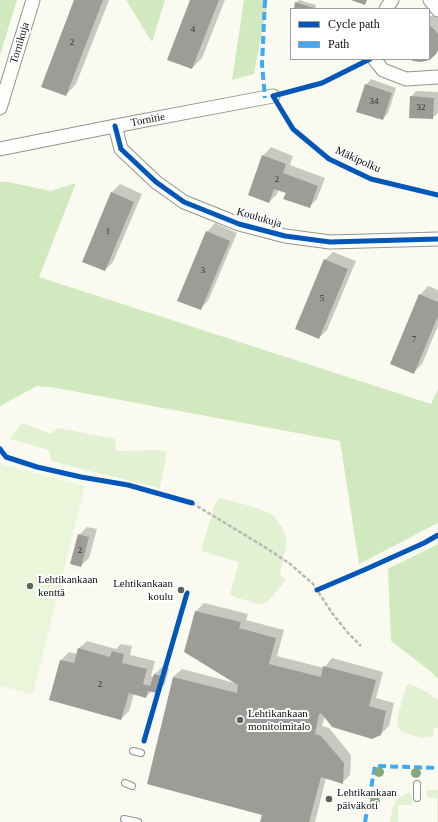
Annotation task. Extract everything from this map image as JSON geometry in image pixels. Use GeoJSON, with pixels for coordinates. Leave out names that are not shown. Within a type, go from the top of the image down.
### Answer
{"type":"FeatureCollection","features":[{"type":"Feature","properties":{"kind":"street","name":"Tornikuja"},"geometry":{"type":"LineString","coordinates":[[0,108],[33,0]]}},
{"type":"Feature","properties":{"kind":"street"},"geometry":{"type":"LineString","coordinates":[[430,0],[438,10]]}},
{"type":"Feature","properties":{"kind":"street"},"geometry":{"type":"LineString","coordinates":[[375,60],[383,70],[406,79],[438,78]]}},
{"type":"Feature","properties":{"kind":"street","name":"Tornitie"},"geometry":{"type":"LineString","coordinates":[[0,149],[274,96]]}},
{"type":"Feature","properties":{"kind":"street","name":"Koulukuja"},"geometry":{"type":"LineString","coordinates":[[115,126],[121,149],[156,182],[184,202],[240,224],[285,236],[330,242],[438,239]]}},
{"type":"Feature","properties":{"kind":"lane"},"geometry":{"type":"LineString","coordinates":[[133,751],[141,753]]}},
{"type":"Feature","properties":{"kind":"lane"},"geometry":{"type":"LineString","coordinates":[[125,783],[132,786]]}},
{"type":"Feature","properties":{"kind":"lane"},"geometry":{"type":"LineString","coordinates":[[417,784],[417,798]]}},
{"type":"Feature","properties":{"kind":"lane"},"geometry":{"type":"LineString","coordinates":[[124,819],[138,822]]}},
{"type":"Feature","properties":{"kind":"path"},"geometry":{"type":"LineString","coordinates":[[185,501],[192,503],[289,563],[313,584],[332,613],[361,646]]}},
{"type":"Feature","properties":{"kind":"path"},"geometry":{"type":"LineString","coordinates":[[317,590],[324,587]]}},
{"type":"Feature","properties":{"kind":"green space"},"geometry":{"type":"Polygon","coordinates":[[[0,0],[17,0],[0,55],[0,0]]]}},
{"type":"Feature","properties":{"kind":"green space"},"geometry":{"type":"Polygon","coordinates":[[[126,0],[165,0],[152,42],[126,0]]]}},
{"type":"Feature","properties":{"kind":"green space"},"geometry":{"type":"Polygon","coordinates":[[[244,0],[268,0],[254,74],[232,80],[244,0]]]}},
{"type":"Feature","properties":{"kind":"green space"},"geometry":{"type":"Polygon","coordinates":[[[0,182],[8,182],[51,191],[76,183],[39,277],[431,404],[438,389],[438,523],[359,564],[340,441],[51,387],[37,386],[0,406],[0,182]]]}},
{"type":"Feature","properties":{"kind":"green space"},"geometry":{"type":"Polygon","coordinates":[[[22,423],[51,434],[58,428],[115,439],[116,451],[159,450],[167,452],[160,488],[52,461],[49,450],[10,439],[22,423]]]}},
{"type":"Feature","properties":{"kind":"green space","name":"Lehtikankaan kenttä"},"geometry":{"type":"Polygon","coordinates":[[[0,464],[85,486],[33,694],[0,686],[0,464]]]}},
{"type":"Feature","properties":{"kind":"green space"},"geometry":{"type":"Polygon","coordinates":[[[220,498],[251,506],[272,514],[282,527],[286,537],[286,547],[280,574],[286,580],[269,600],[262,605],[234,597],[230,594],[239,562],[201,551],[215,504],[220,498]]]}},
{"type":"Feature","properties":{"kind":"green space"},"geometry":{"type":"Polygon","coordinates":[[[438,544],[438,679],[391,641],[388,569],[438,544]]]}},
{"type":"Feature","properties":{"kind":"green space"},"geometry":{"type":"Polygon","coordinates":[[[409,684],[421,689],[438,700],[438,728],[434,728],[434,736],[421,738],[402,732],[397,725],[406,687],[409,684]]]}},
{"type":"Feature","properties":{"kind":"green space"},"geometry":{"type":"Polygon","coordinates":[[[438,790],[438,822],[437,798],[428,798],[426,791],[438,790]]]}},
{"type":"Feature","properties":{"kind":"green space"},"geometry":{"type":"Polygon","coordinates":[[[409,792],[412,795],[411,805],[398,805],[398,822],[390,822],[393,807],[397,800],[409,792]]]}},
{"type":"Feature","properties":{"kind":"building"},"geometry":{"type":"Polygon","coordinates":[[[74,0],[103,0],[66,96],[41,87],[74,0]]]}},
{"type":"Feature","properties":{"kind":"building"},"geometry":{"type":"Polygon","coordinates":[[[190,0],[219,0],[192,69],[167,60],[190,0]]]}},
{"type":"Feature","properties":{"kind":"building"},"geometry":{"type":"Polygon","coordinates":[[[351,0],[367,0],[365,5],[351,0]]]}},
{"type":"Feature","properties":{"kind":"building"},"geometry":{"type":"Polygon","coordinates":[[[295,2],[314,8],[294,8],[295,2]]]}},
{"type":"Feature","properties":{"kind":"building"},"geometry":{"type":"Polygon","coordinates":[[[430,26],[438,35],[438,50],[431,59],[430,26]]]}},
{"type":"Feature","properties":{"kind":"building"},"geometry":{"type":"Polygon","coordinates":[[[412,60],[428,60],[420,62],[412,60]]]}},
{"type":"Feature","properties":{"kind":"building"},"geometry":{"type":"Polygon","coordinates":[[[365,84],[392,93],[383,120],[356,112],[365,84]]]}},
{"type":"Feature","properties":{"kind":"building"},"geometry":{"type":"Polygon","coordinates":[[[410,96],[434,98],[433,119],[409,118],[410,96]]]}},
{"type":"Feature","properties":{"kind":"building"},"geometry":{"type":"Polygon","coordinates":[[[262,155],[286,164],[283,173],[318,186],[310,208],[283,199],[286,193],[274,189],[269,203],[248,195],[262,155]]]}},
{"type":"Feature","properties":{"kind":"building"},"geometry":{"type":"Polygon","coordinates":[[[111,192],[134,202],[105,271],[82,262],[111,192]]]}},
{"type":"Feature","properties":{"kind":"building"},"geometry":{"type":"Polygon","coordinates":[[[206,231],[230,241],[201,310],[177,301],[206,231]]]}},
{"type":"Feature","properties":{"kind":"building"},"geometry":{"type":"Polygon","coordinates":[[[324,259],[348,269],[319,339],[295,329],[324,259]]]}},
{"type":"Feature","properties":{"kind":"building"},"geometry":{"type":"Polygon","coordinates":[[[419,294],[438,302],[438,316],[414,374],[390,364],[419,294]]]}},
{"type":"Feature","properties":{"kind":"building"},"geometry":{"type":"Polygon","coordinates":[[[78,534],[89,537],[81,567],[70,564],[78,534]]]}},
{"type":"Feature","properties":{"kind":"building","name":"Lehtikankaan monitoimitalo"},"geometry":{"type":"Polygon","coordinates":[[[195,611],[241,622],[239,628],[276,638],[269,664],[321,677],[323,666],[376,680],[369,706],[386,711],[381,735],[372,739],[332,727],[322,714],[319,714],[315,734],[321,736],[344,763],[343,784],[321,777],[309,822],[260,822],[262,815],[147,784],[173,677],[237,693],[238,685],[184,652],[195,611]]]}},
{"type":"Feature","properties":{"kind":"building"},"geometry":{"type":"Polygon","coordinates":[[[78,648],[110,657],[112,651],[124,654],[122,663],[147,669],[143,684],[150,686],[154,674],[162,676],[157,693],[148,691],[146,698],[129,693],[121,720],[49,700],[60,660],[74,663],[78,648]]]}},
{"type":"Feature","properties":{"kind":"marked path"},"geometry":{"type":"LineString","coordinates":[[265,0],[262,64],[265,98]]}},
{"type":"Feature","properties":{"kind":"marked path"},"geometry":{"type":"LineString","coordinates":[[365,822],[375,766],[438,768]]}},
{"type":"Feature","properties":{"kind":"cycle path","name":"Mäkipolku"},"geometry":{"type":"LineString","coordinates":[[368,60],[322,83],[273,96],[293,129],[329,159],[371,179],[438,195]]}},
{"type":"Feature","properties":{"kind":"cycle path"},"geometry":{"type":"LineString","coordinates":[[115,126],[121,149],[156,182],[184,202],[239,224],[285,236],[330,242],[438,239]]}},
{"type":"Feature","properties":{"kind":"cycle path"},"geometry":{"type":"LineString","coordinates":[[0,449],[6,457],[37,467],[81,477],[128,485],[192,503]]}},
{"type":"Feature","properties":{"kind":"cycle path"},"geometry":{"type":"LineString","coordinates":[[317,590],[424,543],[438,535]]}},
{"type":"Feature","properties":{"kind":"cycle path"},"geometry":{"type":"LineString","coordinates":[[144,741],[187,593]]}},
{"type":"Feature","properties":{"kind":"place","name":"Lehtikankaan kenttä"},"geometry":{"type":"Point","coordinates":[30,586]}},
{"type":"Feature","properties":{"kind":"place","name":"Lehtikankaan koulu"},"geometry":{"type":"Point","coordinates":[181,590]}},
{"type":"Feature","properties":{"kind":"place","name":"Lehtikankaan monitoimitalo"},"geometry":{"type":"Point","coordinates":[240,720]}},
{"type":"Feature","properties":{"kind":"place","name":"Lehtikankaan päiväkoti"},"geometry":{"type":"Point","coordinates":[329,799]}}]}
